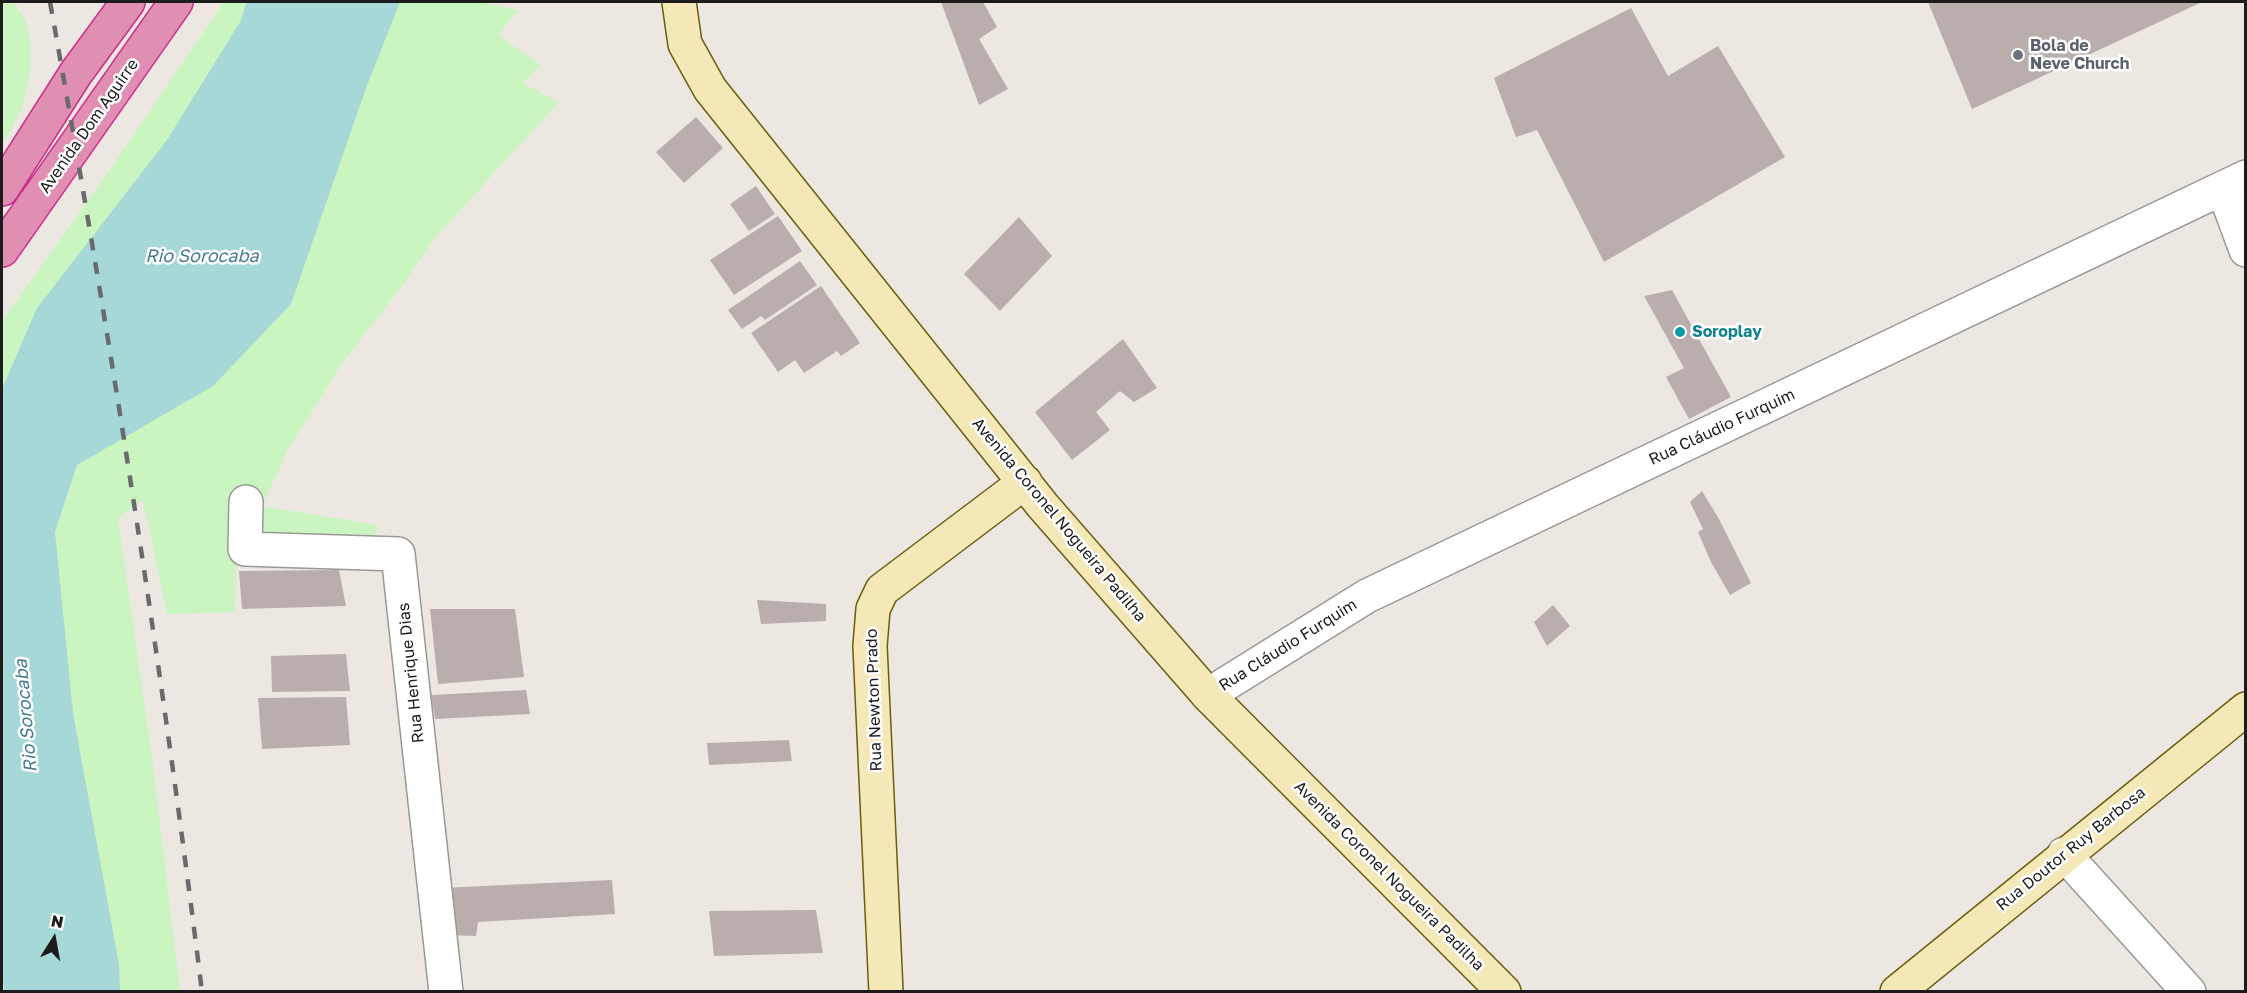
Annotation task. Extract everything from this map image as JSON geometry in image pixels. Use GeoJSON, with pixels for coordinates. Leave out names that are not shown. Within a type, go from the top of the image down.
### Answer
{"type":"FeatureCollection","features":[{"type":"Feature","properties":{"kind":"highway"},"geometry":{"type":"LineString","coordinates":[[2,189],[76,73],[128,2]]}},
{"type":"Feature","properties":{"kind":"highway","name":"Avenida Dom Aguirre"},"geometry":{"type":"LineString","coordinates":[[2,250],[176,2]]}},
{"type":"Feature","properties":{"kind":"main road","name":"Avenida Coronel Nogueira Padilha"},"geometry":{"type":"LineString","coordinates":[[679,2],[684,44],[710,89],[1025,482],[1208,695],[1504,992]]}},
{"type":"Feature","properties":{"kind":"main road","name":"Rua Newton Prado"},"geometry":{"type":"LineString","coordinates":[[886,992],[870,646],[873,609],[882,590],[1025,482]]}},
{"type":"Feature","properties":{"kind":"main road","name":"Rua Doutor Ruy Barbosa"},"geometry":{"type":"LineString","coordinates":[[1898,992],[2064,854],[2246,709]]}},
{"type":"Feature","properties":{"kind":"street"},"geometry":{"type":"LineString","coordinates":[[2234,183],[2246,250]]}},
{"type":"Feature","properties":{"kind":"street","name":"Rua Cláudio Furquim"},"geometry":{"type":"LineString","coordinates":[[1208,695],[1366,596],[2234,183]]}},
{"type":"Feature","properties":{"kind":"street","name":"Rua Henrique Dias"},"geometry":{"type":"LineString","coordinates":[[246,502],[245,549],[398,554],[446,992]]}},
{"type":"Feature","properties":{"kind":"street"},"geometry":{"type":"LineString","coordinates":[[2064,854],[2189,992]]}},
{"type":"Feature","properties":{"kind":"green space"},"geometry":{"type":"Polygon","coordinates":[[[2,2],[12,2],[25,19],[31,56],[24,102],[18,117],[2,143],[2,2]]]}},
{"type":"Feature","properties":{"kind":"green space"},"geometry":{"type":"Polygon","coordinates":[[[224,2],[480,2],[519,10],[498,35],[541,65],[523,83],[559,102],[435,238],[403,285],[341,365],[288,450],[262,506],[378,525],[375,535],[260,540],[238,496],[235,612],[167,614],[143,500],[118,518],[153,765],[180,991],[2,992],[2,321],[108,172],[224,2]]]}},
{"type":"Feature","properties":{"kind":"water","name":"Rio Sorocaba"},"geometry":{"type":"Polygon","coordinates":[[[247,2],[400,2],[366,88],[291,304],[213,386],[77,465],[55,532],[73,713],[119,965],[120,991],[4,991],[2,965],[2,389],[37,308],[167,140],[240,22],[247,2]]]}},
{"type":"Feature","properties":{"kind":"building"},"geometry":{"type":"Polygon","coordinates":[[[941,2],[983,2],[997,27],[979,39],[1008,89],[979,105],[941,2]]]}},
{"type":"Feature","properties":{"kind":"building","name":"Bola de Neve Church"},"geometry":{"type":"Polygon","coordinates":[[[1928,2],[2202,2],[1972,109],[1928,2]]]}},
{"type":"Feature","properties":{"kind":"building"},"geometry":{"type":"Polygon","coordinates":[[[1631,8],[1668,76],[1718,46],[1785,157],[1604,262],[1537,130],[1516,137],[1494,78],[1631,8]]]}},
{"type":"Feature","properties":{"kind":"building"},"geometry":{"type":"Polygon","coordinates":[[[696,117],[723,148],[684,183],[656,152],[696,117]]]}},
{"type":"Feature","properties":{"kind":"building"},"geometry":{"type":"Polygon","coordinates":[[[756,186],[775,214],[749,231],[730,204],[756,186]]]}},
{"type":"Feature","properties":{"kind":"building"},"geometry":{"type":"Polygon","coordinates":[[[778,216],[802,251],[734,295],[710,260],[778,216]]]}},
{"type":"Feature","properties":{"kind":"building"},"geometry":{"type":"Polygon","coordinates":[[[1019,217],[1052,256],[1000,311],[964,274],[1019,217]]]}},
{"type":"Feature","properties":{"kind":"building"},"geometry":{"type":"Polygon","coordinates":[[[800,261],[817,285],[765,320],[761,316],[742,329],[728,310],[800,261]]]}},
{"type":"Feature","properties":{"kind":"building"},"geometry":{"type":"Polygon","coordinates":[[[821,286],[860,343],[841,356],[837,351],[804,373],[795,360],[778,372],[751,333],[821,286]]]}},
{"type":"Feature","properties":{"kind":"building","name":"Soroplay"},"geometry":{"type":"Polygon","coordinates":[[[1672,290],[1731,397],[1689,419],[1666,377],[1684,368],[1644,296],[1672,290]]]}},
{"type":"Feature","properties":{"kind":"building"},"geometry":{"type":"Polygon","coordinates":[[[1123,339],[1157,388],[1134,402],[1120,391],[1096,412],[1110,430],[1072,460],[1035,412],[1123,339]]]}},
{"type":"Feature","properties":{"kind":"building"},"geometry":{"type":"Polygon","coordinates":[[[1702,491],[1719,519],[1751,583],[1730,595],[1711,562],[1698,532],[1703,529],[1690,502],[1702,491]]]}},
{"type":"Feature","properties":{"kind":"building"},"geometry":{"type":"Polygon","coordinates":[[[339,570],[346,606],[242,609],[239,571],[339,570]]]}},
{"type":"Feature","properties":{"kind":"building"},"geometry":{"type":"Polygon","coordinates":[[[757,600],[826,604],[826,621],[761,624],[757,600]]]}},
{"type":"Feature","properties":{"kind":"building"},"geometry":{"type":"Polygon","coordinates":[[[1553,605],[1570,626],[1547,646],[1534,622],[1553,605]]]}},
{"type":"Feature","properties":{"kind":"building"},"geometry":{"type":"Polygon","coordinates":[[[430,609],[515,609],[524,677],[438,684],[430,609]]]}},
{"type":"Feature","properties":{"kind":"building"},"geometry":{"type":"Polygon","coordinates":[[[346,654],[350,691],[272,692],[271,656],[346,654]]]}},
{"type":"Feature","properties":{"kind":"building"},"geometry":{"type":"Polygon","coordinates":[[[526,690],[530,714],[435,719],[431,695],[526,690]]]}},
{"type":"Feature","properties":{"kind":"building"},"geometry":{"type":"Polygon","coordinates":[[[346,697],[350,745],[262,749],[258,698],[346,697]]]}},
{"type":"Feature","properties":{"kind":"building"},"geometry":{"type":"Polygon","coordinates":[[[789,740],[792,761],[709,765],[707,743],[789,740]]]}},
{"type":"Feature","properties":{"kind":"building"},"geometry":{"type":"Polygon","coordinates":[[[612,880],[615,914],[478,922],[476,936],[447,935],[441,888],[612,880]]]}},
{"type":"Feature","properties":{"kind":"building"},"geometry":{"type":"Polygon","coordinates":[[[816,910],[823,953],[714,956],[709,911],[816,910]]]}},
{"type":"Feature","properties":{"kind":"railway"},"geometry":{"type":"LineString","coordinates":[[50,2],[133,496],[202,992]]}},
{"type":"Feature","properties":{"kind":"place","name":"Bola de Neve Church"},"geometry":{"type":"Point","coordinates":[2018,55]}},
{"type":"Feature","properties":{"kind":"place","name":"Soroplay"},"geometry":{"type":"Point","coordinates":[1680,332]}}]}
